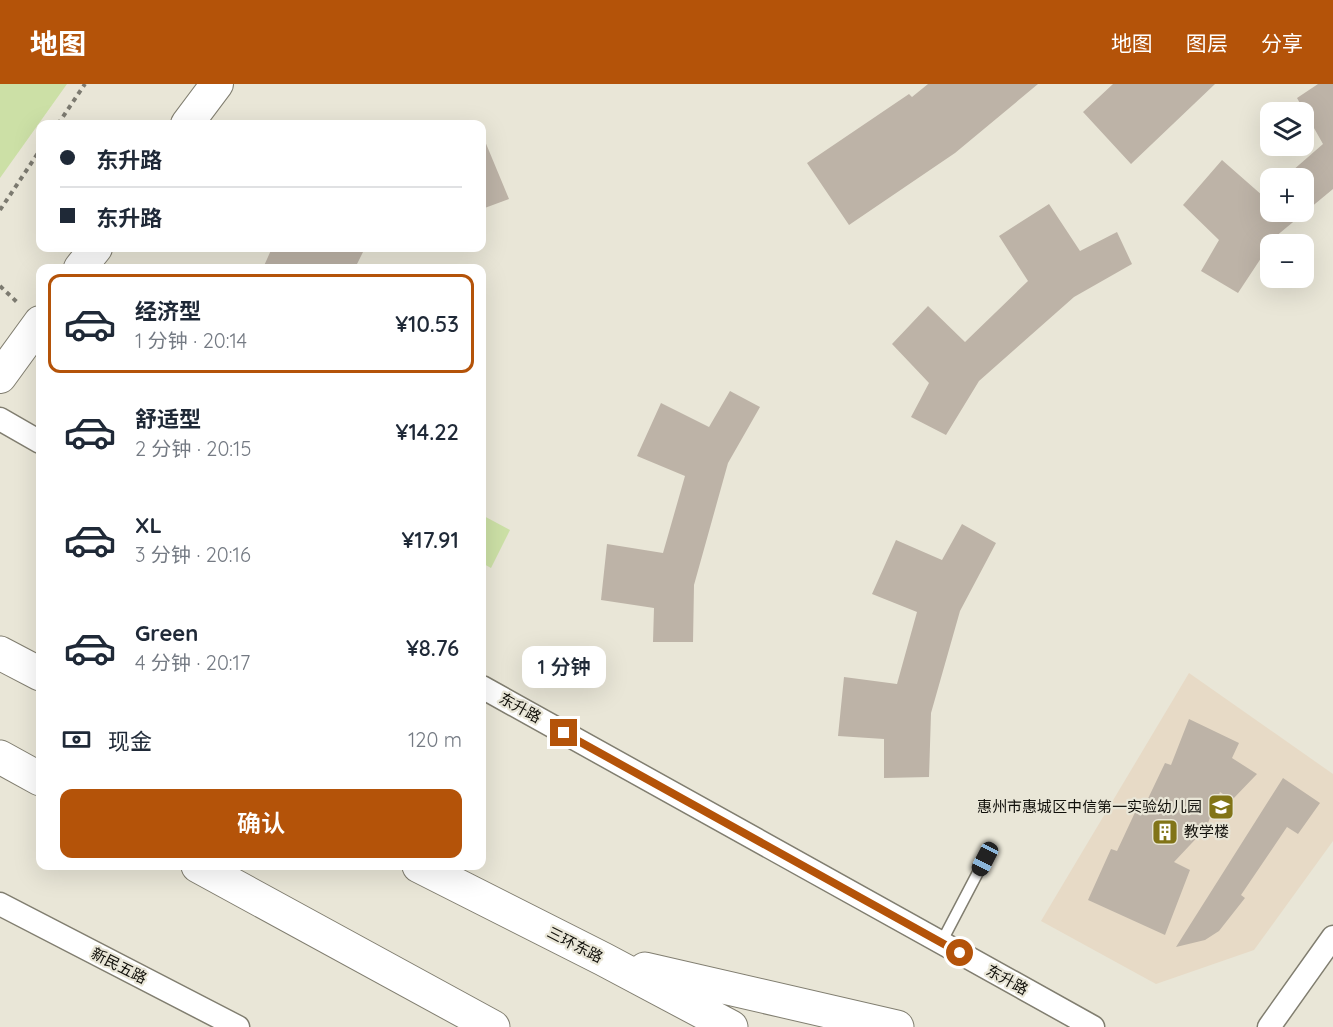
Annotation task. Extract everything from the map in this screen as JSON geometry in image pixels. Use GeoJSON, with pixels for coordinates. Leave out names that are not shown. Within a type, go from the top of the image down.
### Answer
{"type":"FeatureCollection","features":[{"type":"Feature","properties":{"kind":"highway"},"geometry":{"type":"LineString","coordinates":[[0,653],[36,672]]}},
{"type":"Feature","properties":{"kind":"highway"},"geometry":{"type":"LineString","coordinates":[[0,757],[36,777]]}},
{"type":"Feature","properties":{"kind":"highway"},"geometry":{"type":"LineString","coordinates":[[205,870],[493,1027]]}},
{"type":"Feature","properties":{"kind":"highway","name":"三环东路"},"geometry":{"type":"LineString","coordinates":[[427,870],[603,959],[730,1027]]}},
{"type":"Feature","properties":{"kind":"highway"},"geometry":{"type":"LineString","coordinates":[[603,959],[897,1027]]}},
{"type":"Feature","properties":{"kind":"main road"},"geometry":{"type":"LineString","coordinates":[[190,120],[217,84]]}},
{"type":"Feature","properties":{"kind":"main road"},"geometry":{"type":"LineString","coordinates":[[83,264],[93,252]]}},
{"type":"Feature","properties":{"kind":"main road"},"geometry":{"type":"LineString","coordinates":[[0,377],[36,328]]}},
{"type":"Feature","properties":{"kind":"street"},"geometry":{"type":"LineString","coordinates":[[0,419],[36,440]]}},
{"type":"Feature","properties":{"kind":"street","name":"东升路"},"geometry":{"type":"LineString","coordinates":[[486,689],[1093,1027]]}},
{"type":"Feature","properties":{"kind":"street","name":"新民五路"},"geometry":{"type":"LineString","coordinates":[[0,904],[238,1027]]}},
{"type":"Feature","properties":{"kind":"street"},"geometry":{"type":"LineString","coordinates":[[1269,1027],[1333,937]]}},
{"type":"Feature","properties":{"kind":"lane"},"geometry":{"type":"LineString","coordinates":[[941,943],[985,859]]}},
{"type":"Feature","properties":{"kind":"path"},"geometry":{"type":"LineString","coordinates":[[61,120],[85,84]]}},
{"type":"Feature","properties":{"kind":"path"},"geometry":{"type":"LineString","coordinates":[[0,210],[36,156]]}},
{"type":"Feature","properties":{"kind":"shaded area","name":"惠州市惠城区中信第一实验幼儿园"},"geometry":{"type":"Polygon","coordinates":[[[1189,673],[1333,774],[1333,841],[1254,950],[1156,984],[1041,921],[1189,673]]]}},
{"type":"Feature","properties":{"kind":"green space"},"geometry":{"type":"Polygon","coordinates":[[[0,84],[67,84],[41,120],[36,120],[36,127],[0,178],[0,84]]]}},
{"type":"Feature","properties":{"kind":"green space"},"geometry":{"type":"Polygon","coordinates":[[[486,517],[510,530],[491,568],[486,565],[486,517]]]}},
{"type":"Feature","properties":{"kind":"building"},"geometry":{"type":"Polygon","coordinates":[[[928,84],[1038,84],[955,153],[849,225],[807,163],[909,94],[912,97],[928,84]]]}},
{"type":"Feature","properties":{"kind":"building"},"geometry":{"type":"Polygon","coordinates":[[[1113,84],[1215,84],[1131,164],[1083,112],[1113,84]]]}},
{"type":"Feature","properties":{"kind":"building"},"geometry":{"type":"Polygon","coordinates":[[[1318,84],[1333,84],[1333,189],[1314,205],[1314,168],[1295,168],[1309,156],[1314,156],[1314,152],[1323,144],[1314,128],[1314,102],[1299,102],[1297,98],[1318,84]]]}},
{"type":"Feature","properties":{"kind":"building"},"geometry":{"type":"Polygon","coordinates":[[[486,144],[509,199],[486,208],[486,144]]]}},
{"type":"Feature","properties":{"kind":"building"},"geometry":{"type":"Polygon","coordinates":[[[1222,160],[1260,193],[1260,222],[1293,222],[1279,234],[1260,234],[1260,260],[1238,293],[1201,271],[1219,240],[1183,205],[1222,160]]]}},
{"type":"Feature","properties":{"kind":"building"},"geometry":{"type":"Polygon","coordinates":[[[1049,204],[1080,251],[1117,232],[1132,264],[1074,297],[979,381],[946,435],[911,417],[929,383],[892,344],[928,306],[965,342],[1028,281],[999,236],[1049,204]]]}},
{"type":"Feature","properties":{"kind":"building"},"geometry":{"type":"Polygon","coordinates":[[[270,252],[363,252],[357,264],[265,264],[270,252]]]}},
{"type":"Feature","properties":{"kind":"building"},"geometry":{"type":"Polygon","coordinates":[[[730,391],[760,407],[728,463],[694,585],[693,642],[653,642],[654,608],[601,600],[607,544],[663,553],[685,476],[637,456],[661,403],[709,427],[730,391]]]}},
{"type":"Feature","properties":{"kind":"building"},"geometry":{"type":"Polygon","coordinates":[[[962,524],[996,543],[960,611],[931,713],[929,777],[884,778],[884,739],[838,736],[844,677],[897,684],[917,612],[872,594],[896,540],[942,560],[962,524]]]}},
{"type":"Feature","properties":{"kind":"building","name":"教学楼"},"geometry":{"type":"Polygon","coordinates":[[[1189,719],[1239,743],[1232,758],[1257,774],[1232,800],[1220,792],[1206,828],[1174,862],[1190,870],[1165,935],[1088,900],[1111,849],[1117,851],[1138,806],[1143,809],[1165,763],[1171,765],[1189,719]]]}},
{"type":"Feature","properties":{"kind":"building"},"geometry":{"type":"Polygon","coordinates":[[[1283,778],[1320,803],[1298,834],[1287,827],[1241,895],[1245,898],[1219,931],[1205,940],[1176,947],[1283,778]]]}},
{"type":"Feature","properties":{"kind":"place","name":"惠州市惠城区中信第一实验幼儿园"},"geometry":{"type":"Point","coordinates":[1221,807]}},
{"type":"Feature","properties":{"kind":"place","name":"教学楼"},"geometry":{"type":"Point","coordinates":[1165,832]}},
{"type":"Feature","properties":{"kind":"route"},"geometry":{"type":"LineString","coordinates":[[564,733],[960,953]]}}]}
